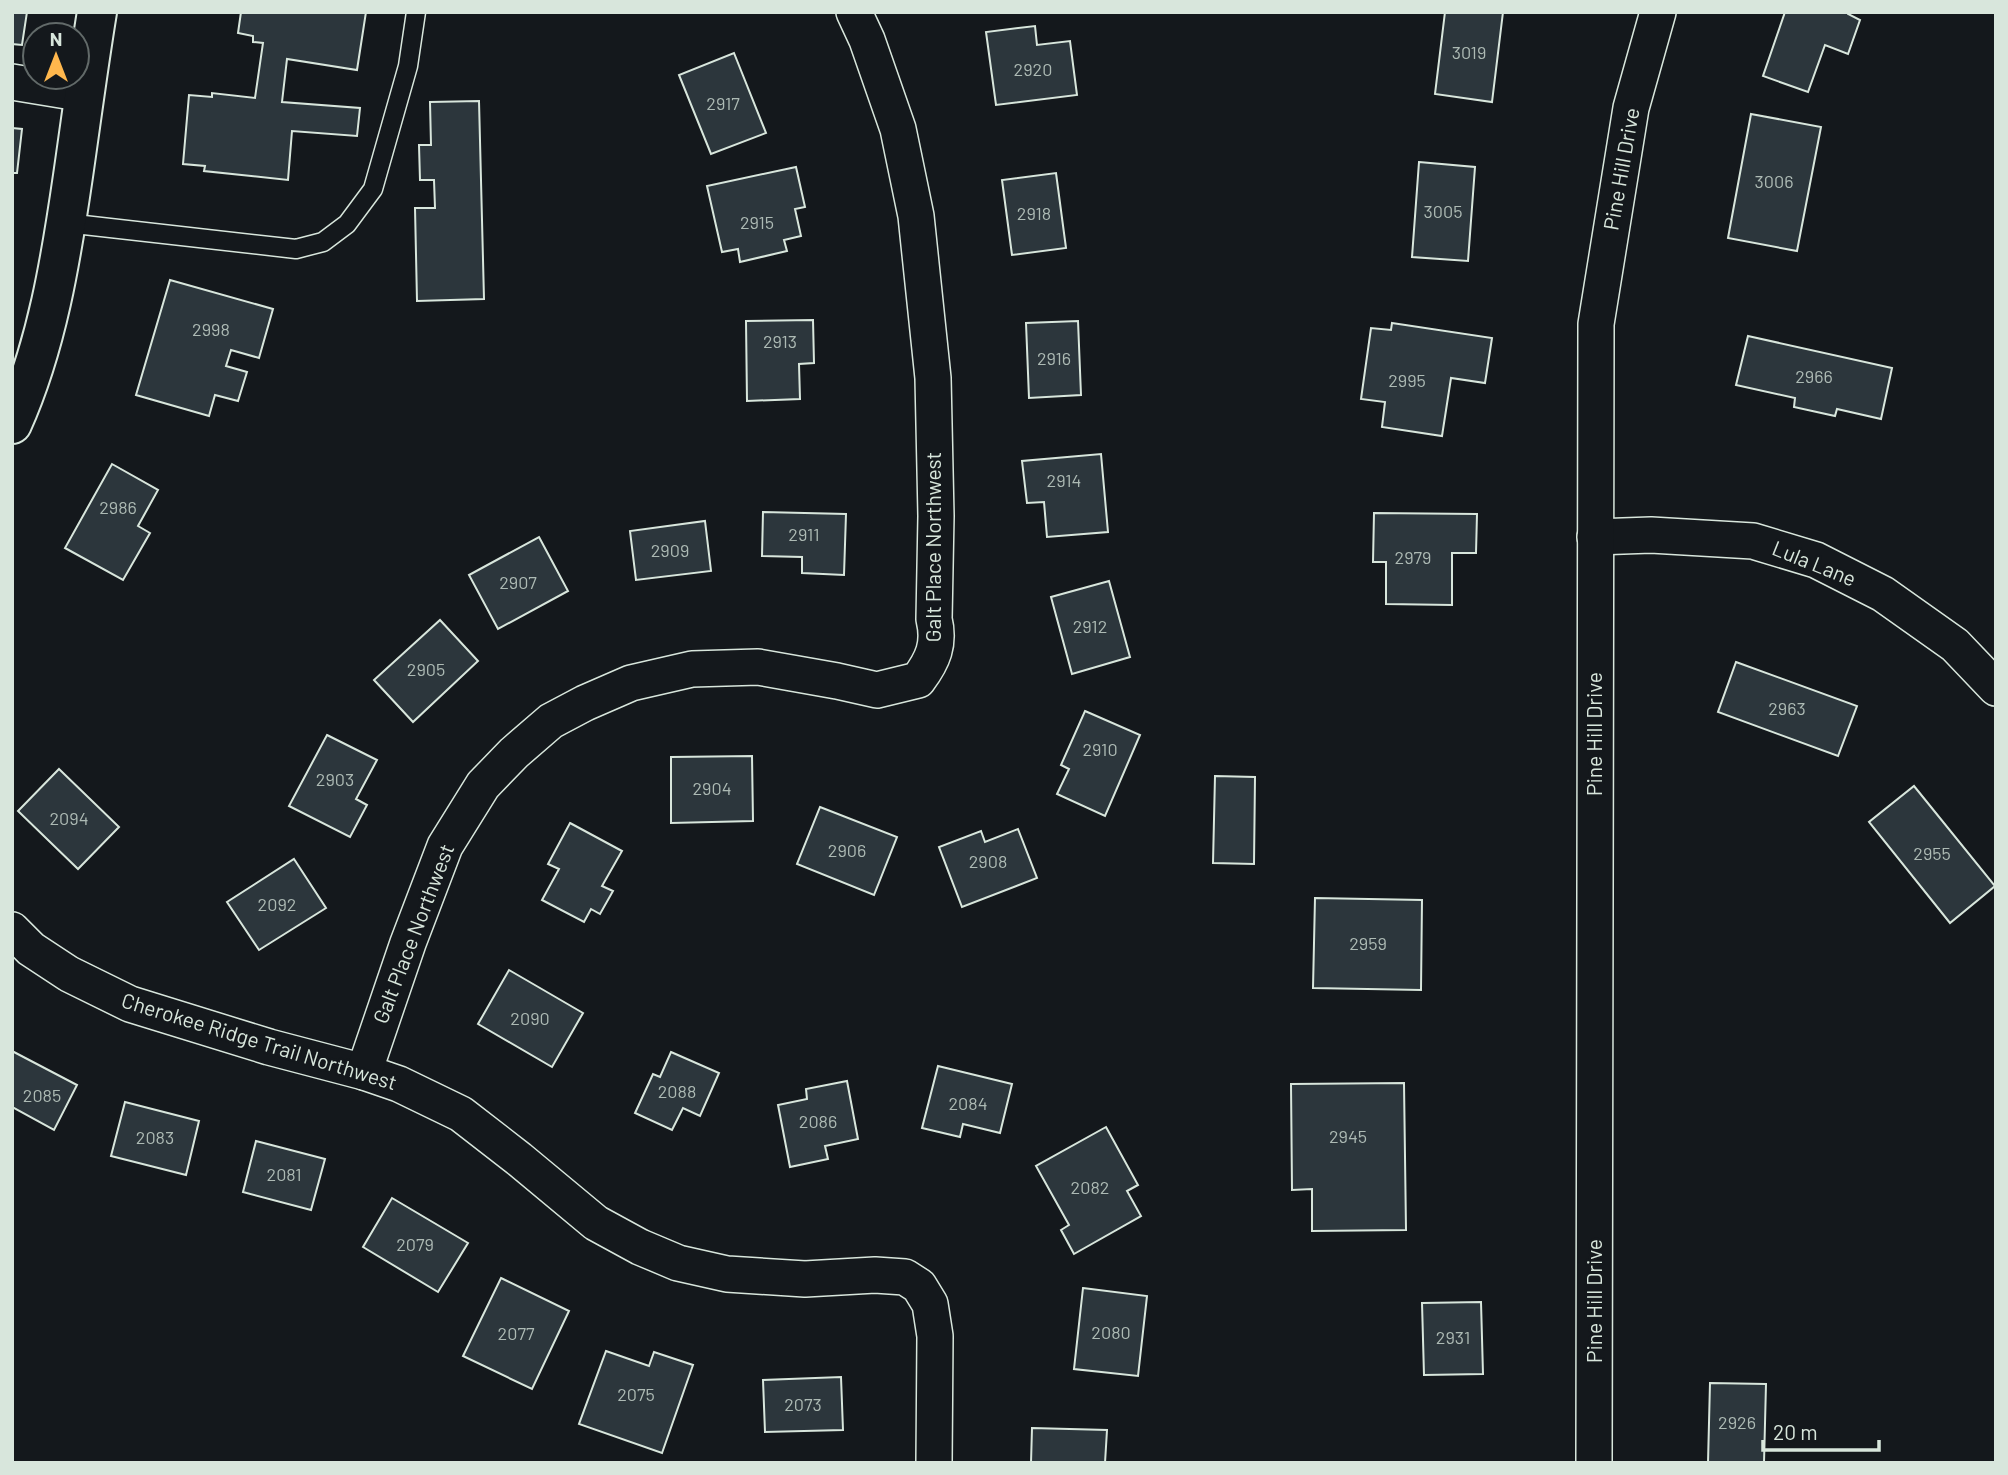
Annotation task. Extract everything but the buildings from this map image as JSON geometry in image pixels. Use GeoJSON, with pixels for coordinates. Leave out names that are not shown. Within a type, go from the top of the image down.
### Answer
{"type":"FeatureCollection","features":[{"type":"Feature","properties":{"kind":"main road"},"geometry":{"type":"LineString","coordinates":[[12,424],[40,344],[66,223],[97,12]]}},
{"type":"Feature","properties":{"kind":"street","name":"Galt Place Northwest"},"geometry":{"type":"LineString","coordinates":[[364,1072],[404,954],[445,846],[483,785],[514,752],[551,721],[631,683],[692,669],[758,667],[877,690],[918,680],[931,662],[937,633],[934,619],[936,516],[933,378],[916,216],[898,129],[855,12]]}},
{"type":"Feature","properties":{"kind":"street","name":"Pine Hill Drive"},"geometry":{"type":"LineString","coordinates":[[1594,1463],[1596,324],[1631,108],[1658,12]]}},
{"type":"Feature","properties":{"kind":"street"},"geometry":{"type":"LineString","coordinates":[[12,82],[85,94]]}},
{"type":"Feature","properties":{"kind":"street","name":"Lula Lane"},"geometry":{"type":"LineString","coordinates":[[1595,537],[1663,536],[1753,541],[1816,561],[1883,594],[1955,645],[1996,688]]}},
{"type":"Feature","properties":{"kind":"street","name":"Cherokee Ridge Trail Northwest"},"geometry":{"type":"LineString","coordinates":[[12,930],[31,949],[69,974],[130,1004],[269,1047],[364,1072],[399,1084],[461,1114],[596,1223],[640,1247],[678,1263],[727,1273],[804,1279],[875,1275],[905,1277],[919,1286],[930,1304],[934,1336],[934,1463]]}},
{"type":"Feature","properties":{"kind":"lane"},"geometry":{"type":"LineString","coordinates":[[66,223],[296,249],[323,243],[347,224],[373,189],[408,66],[416,12]]}}]}
